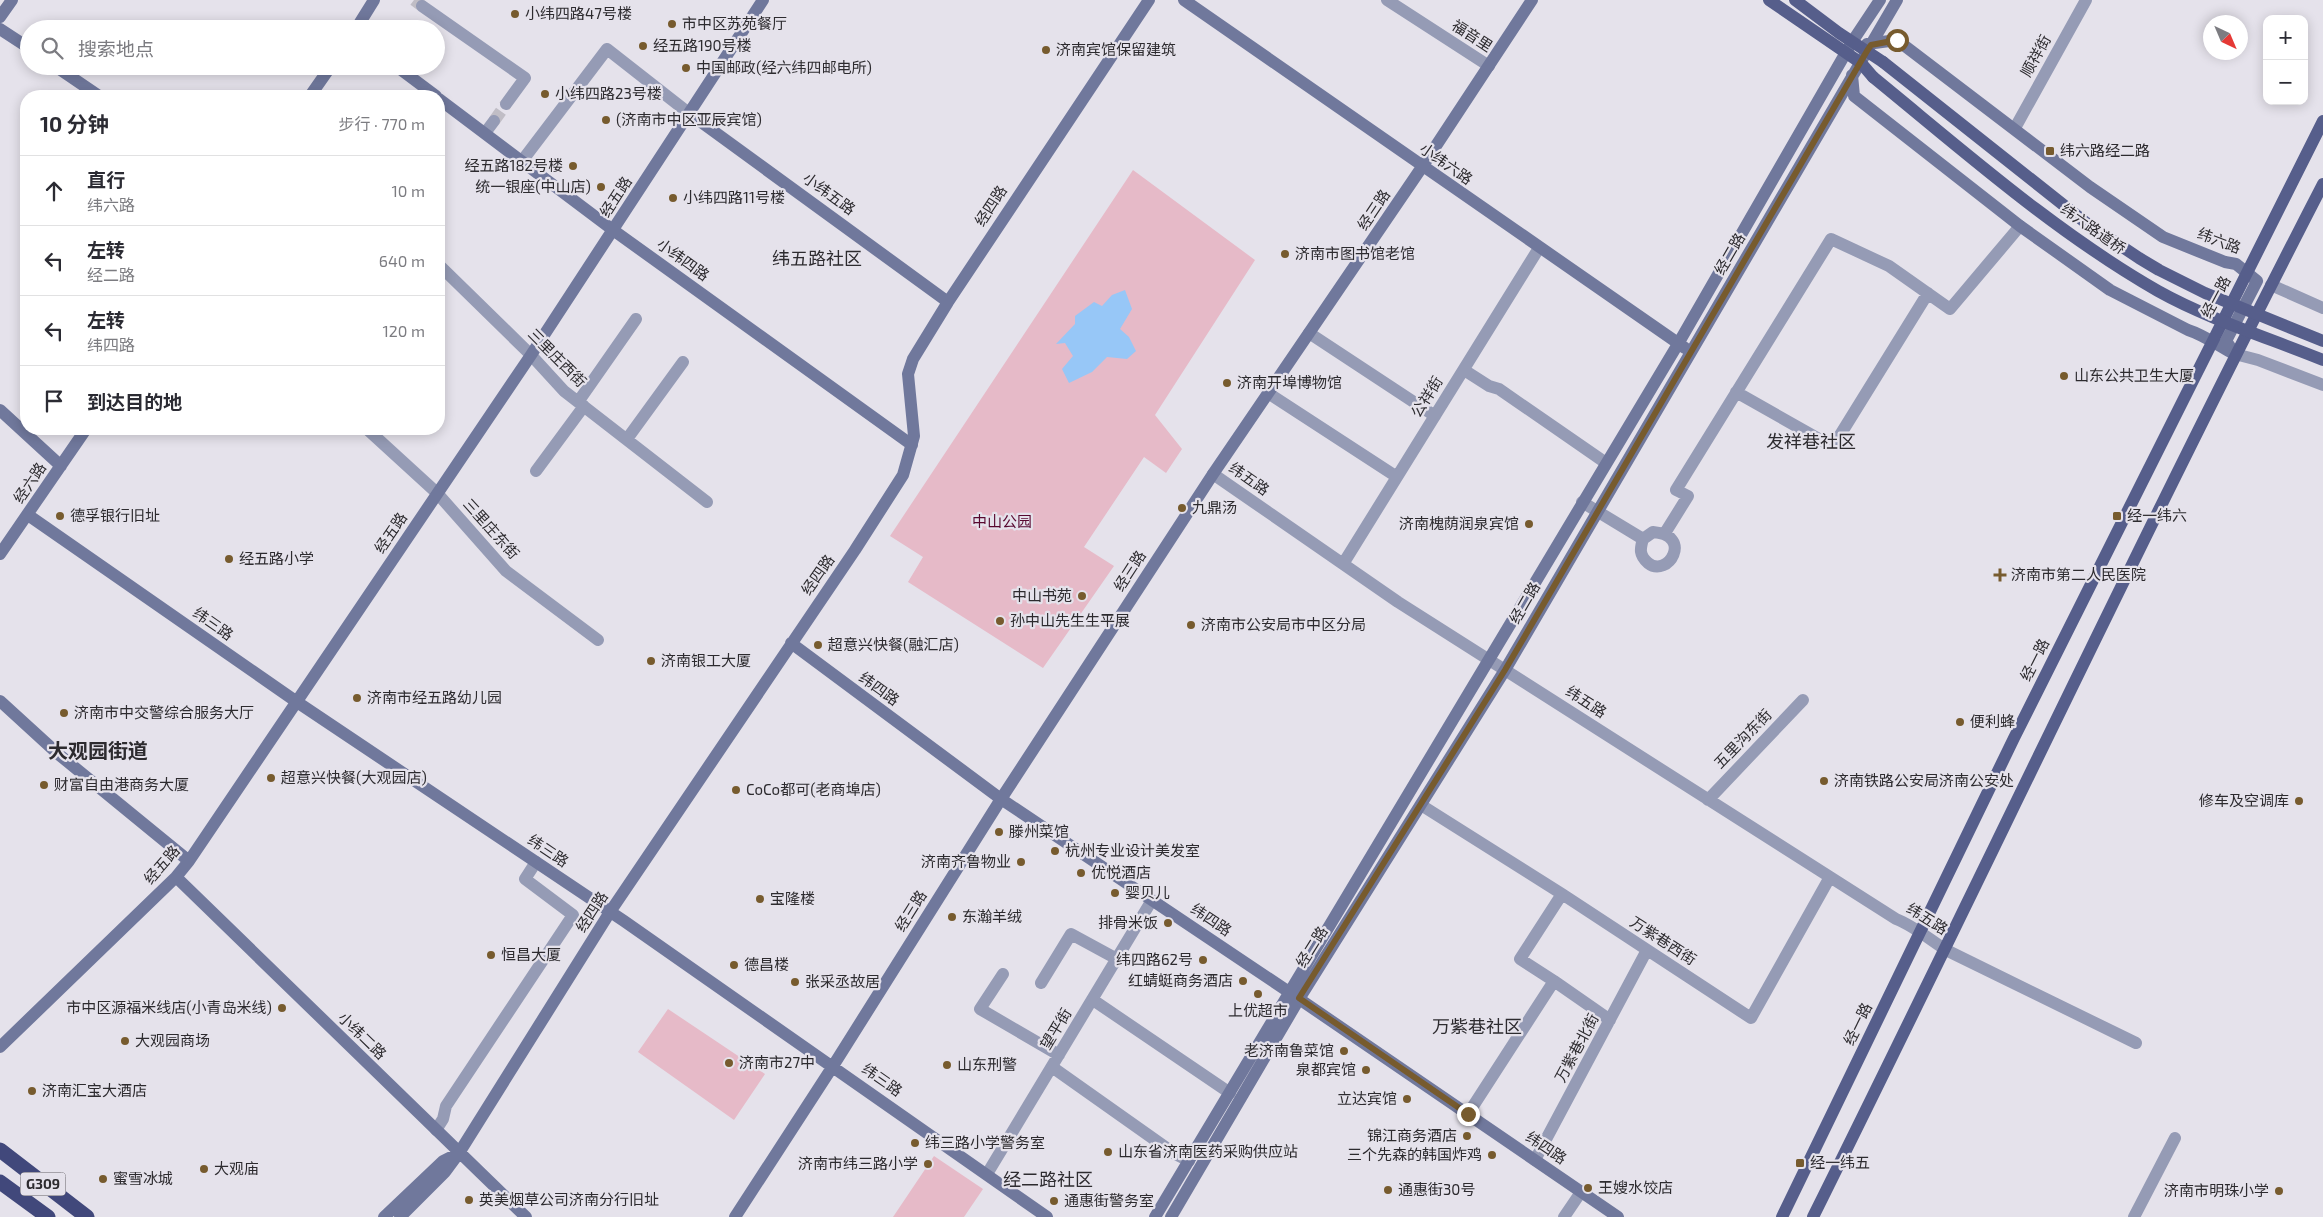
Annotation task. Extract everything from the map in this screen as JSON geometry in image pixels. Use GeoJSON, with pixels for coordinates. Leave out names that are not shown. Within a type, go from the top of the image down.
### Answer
{"type":"FeatureCollection","features":[{"type":"Feature","properties":{"kind":"highway","name":"G309"},"geometry":{"type":"LineString","coordinates":[[0,1150],[87,1217]]}},
{"type":"Feature","properties":{"kind":"highway","name":"G309"},"geometry":{"type":"LineString","coordinates":[[0,1182],[48,1217]]}},
{"type":"Feature","properties":{"kind":"main road","name":"纬六路"},"geometry":{"type":"LineString","coordinates":[[1769,0],[1850,48],[1884,62]]}},
{"type":"Feature","properties":{"kind":"main road","name":"纬六路"},"geometry":{"type":"LineString","coordinates":[[1795,0],[1850,48]]}},
{"type":"Feature","properties":{"kind":"main road","name":"纬六路"},"geometry":{"type":"LineString","coordinates":[[1866,53],[1873,77]]}},
{"type":"Feature","properties":{"kind":"main road","name":"纬六路道桥"},"geometry":{"type":"LineString","coordinates":[[1884,62],[2085,222],[2146,262],[2204,292],[2323,341]]}},
{"type":"Feature","properties":{"kind":"main road","name":"纬六路道桥"},"geometry":{"type":"LineString","coordinates":[[1873,77],[2054,221],[2108,260],[2160,292],[2207,314],[2323,360]]}},
{"type":"Feature","properties":{"kind":"main road","name":"经一路"},"geometry":{"type":"LineString","coordinates":[[1782,1217],[2014,738],[2323,120]]}},
{"type":"Feature","properties":{"kind":"main road"},"geometry":{"type":"LineString","coordinates":[[1813,1217],[1946,950],[2235,354],[2323,184]]}},
{"type":"Feature","properties":{"kind":"street"},"geometry":{"type":"LineString","coordinates":[[0,17],[12,0]]}},
{"type":"Feature","properties":{"kind":"street"},"geometry":{"type":"LineString","coordinates":[[362,20],[374,0]]}},
{"type":"Feature","properties":{"kind":"street","name":"经五路"},"geometry":{"type":"LineString","coordinates":[[0,1047],[176,877],[189,861],[531,354],[763,0]]}},
{"type":"Feature","properties":{"kind":"street","name":"经四路"},"geometry":{"type":"LineString","coordinates":[[400,1217],[446,1172],[459,1153],[610,912],[855,550],[903,475],[914,436],[908,374],[913,359],[948,302],[1149,0]]}},
{"type":"Feature","properties":{"kind":"street","name":"小纬六路"},"geometry":{"type":"LineString","coordinates":[[1184,0],[1691,352]]}},
{"type":"Feature","properties":{"kind":"street","name":"福音里"},"geometry":{"type":"LineString","coordinates":[[1388,0],[1489,66]]}},
{"type":"Feature","properties":{"kind":"street","name":"经三路"},"geometry":{"type":"LineString","coordinates":[[735,1217],[834,1066],[1001,799],[1213,474],[1422,167],[1532,0]]}},
{"type":"Feature","properties":{"kind":"street","name":"经二路"},"geometry":{"type":"LineString","coordinates":[[1171,1217],[1294,995],[1489,659],[1678,344],[1850,48],[1880,0]]}},
{"type":"Feature","properties":{"kind":"street","name":"经二路"},"geometry":{"type":"LineString","coordinates":[[1155,1217],[1230,1093],[1421,806],[1505,670],[1897,0]]}},
{"type":"Feature","properties":{"kind":"street","name":"顺祥街"},"geometry":{"type":"LineString","coordinates":[[2015,128],[2086,0]]}},
{"type":"Feature","properties":{"kind":"street"},"geometry":{"type":"LineString","coordinates":[[422,6],[442,20]]}},
{"type":"Feature","properties":{"kind":"street"},"geometry":{"type":"LineString","coordinates":[[445,22],[525,78],[506,104]]}},
{"type":"Feature","properties":{"kind":"street"},"geometry":{"type":"LineString","coordinates":[[0,28],[20,42]]}},
{"type":"Feature","properties":{"kind":"street","name":"纬六路"},"geometry":{"type":"LineString","coordinates":[[1850,48],[1866,53],[1897,40],[2090,186],[2163,237],[2225,262],[2236,264],[2248,272],[2257,281],[2226,341],[2235,354]]}},
{"type":"Feature","properties":{"kind":"street"},"geometry":{"type":"LineString","coordinates":[[1850,48],[1854,96],[2020,226],[2110,290],[2188,330],[2200,334],[2235,354],[2258,360],[2323,385]]}},
{"type":"Feature","properties":{"kind":"street"},"geometry":{"type":"LineString","coordinates":[[522,161],[607,49],[690,114]]}},
{"type":"Feature","properties":{"kind":"street"},"geometry":{"type":"LineString","coordinates":[[68,75],[90,90]]}},
{"type":"Feature","properties":{"kind":"street"},"geometry":{"type":"LineString","coordinates":[[314,90],[325,75]]}},
{"type":"Feature","properties":{"kind":"street"},"geometry":{"type":"LineString","coordinates":[[408,75],[428,90]]}},
{"type":"Feature","properties":{"kind":"street","name":"小纬四路"},"geometry":{"type":"LineString","coordinates":[[445,103],[613,230],[912,445]]}},
{"type":"Feature","properties":{"kind":"street","name":"小纬五路"},"geometry":{"type":"LineString","coordinates":[[690,114],[948,302]]}},
{"type":"Feature","properties":{"kind":"street"},"geometry":{"type":"LineString","coordinates":[[485,133],[494,121]]}},
{"type":"Feature","properties":{"kind":"street"},"geometry":{"type":"LineString","coordinates":[[1666,533],[1688,496],[1676,490],[1830,239],[1889,266],[1950,309],[2020,226]]}},
{"type":"Feature","properties":{"kind":"street","name":"公祥街"},"geometry":{"type":"LineString","coordinates":[[1342,564],[1539,248]]}},
{"type":"Feature","properties":{"kind":"street","name":"三里庄西街"},"geometry":{"type":"LineString","coordinates":[[445,270],[531,354],[564,391],[627,438],[707,502]]}},
{"type":"Feature","properties":{"kind":"street"},"geometry":{"type":"LineString","coordinates":[[2271,285],[2323,308]]}},
{"type":"Feature","properties":{"kind":"street"},"geometry":{"type":"LineString","coordinates":[[1736,392],[1826,443],[1837,440],[1928,293]]}},
{"type":"Feature","properties":{"kind":"street"},"geometry":{"type":"LineString","coordinates":[[536,471],[636,319]]}},
{"type":"Feature","properties":{"kind":"street"},"geometry":{"type":"LineString","coordinates":[[1309,333],[1435,416]]}},
{"type":"Feature","properties":{"kind":"street"},"geometry":{"type":"LineString","coordinates":[[627,438],[683,362]]}},
{"type":"Feature","properties":{"kind":"street"},"geometry":{"type":"LineString","coordinates":[[1464,370],[1488,386],[1499,389],[1606,463]]}},
{"type":"Feature","properties":{"kind":"street"},"geometry":{"type":"LineString","coordinates":[[1268,393],[1396,477]]}},
{"type":"Feature","properties":{"kind":"street"},"geometry":{"type":"LineString","coordinates":[[0,410],[20,428]]}},
{"type":"Feature","properties":{"kind":"street"},"geometry":{"type":"LineString","coordinates":[[27,435],[61,466]]}},
{"type":"Feature","properties":{"kind":"street","name":"经六路"},"geometry":{"type":"LineString","coordinates":[[0,554],[82,435]]}},
{"type":"Feature","properties":{"kind":"street","name":"三里庄东街"},"geometry":{"type":"LineString","coordinates":[[374,435],[438,493],[506,571],[598,640]]}},
{"type":"Feature","properties":{"kind":"street","name":"纬五路"},"geometry":{"type":"LineString","coordinates":[[1213,474],[1398,602],[1896,919],[1910,924],[1920,934],[1946,950],[2136,1043]]}},
{"type":"Feature","properties":{"kind":"street"},"geometry":{"type":"LineString","coordinates":[[1582,502],[1643,539]]}},
{"type":"Feature","properties":{"kind":"street","name":"纬三路"},"geometry":{"type":"LineString","coordinates":[[28,515],[297,702],[610,912],[834,1066],[1047,1217]]}},
{"type":"Feature","properties":{"kind":"street"},"geometry":{"type":"LineString","coordinates":[[1653,532],[1666,533],[1674,540],[1676,551],[1670,562],[1661,566],[1652,566],[1643,558],[1640,551],[1643,539],[1653,532]]}},
{"type":"Feature","properties":{"kind":"street","name":"纬四路"},"geometry":{"type":"LineString","coordinates":[[791,644],[1001,799],[1294,995],[1618,1217]]}},
{"type":"Feature","properties":{"kind":"street","name":"五里沟东街"},"geometry":{"type":"LineString","coordinates":[[1708,800],[1803,700]]}},
{"type":"Feature","properties":{"kind":"street"},"geometry":{"type":"LineString","coordinates":[[0,701],[57,753],[189,861]]}},
{"type":"Feature","properties":{"kind":"street","name":"万紫巷西街"},"geometry":{"type":"LineString","coordinates":[[1421,806],[1562,894],[1751,1018],[1830,877]]}},
{"type":"Feature","properties":{"kind":"street"},"geometry":{"type":"LineString","coordinates":[[436,1130],[443,1119],[446,1106],[573,915],[525,878],[536,862]]}},
{"type":"Feature","properties":{"kind":"street","name":"小纬二路"},"geometry":{"type":"LineString","coordinates":[[176,877],[526,1217]]}},
{"type":"Feature","properties":{"kind":"street"},"geometry":{"type":"LineString","coordinates":[[1562,894],[1520,960],[1610,1020]]}},
{"type":"Feature","properties":{"kind":"street","name":"望平街"},"geometry":{"type":"LineString","coordinates":[[987,1174],[1152,900]]}},
{"type":"Feature","properties":{"kind":"street"},"geometry":{"type":"LineString","coordinates":[[1041,983],[1071,934],[1117,959]]}},
{"type":"Feature","properties":{"kind":"street","name":"万紫巷北街"},"geometry":{"type":"LineString","coordinates":[[1535,1160],[1646,950]]}},
{"type":"Feature","properties":{"kind":"street"},"geometry":{"type":"LineString","coordinates":[[1003,974],[980,1009],[1059,1055]]}},
{"type":"Feature","properties":{"kind":"street"},"geometry":{"type":"LineString","coordinates":[[1468,1114],[1554,981]]}},
{"type":"Feature","properties":{"kind":"street"},"geometry":{"type":"LineString","coordinates":[[1093,1000],[1230,1093]]}},
{"type":"Feature","properties":{"kind":"street"},"geometry":{"type":"LineString","coordinates":[[1052,1067],[1175,1154],[1189,1161]]}},
{"type":"Feature","properties":{"kind":"street"},"geometry":{"type":"LineString","coordinates":[[2134,1217],[2175,1138]]}},
{"type":"Feature","properties":{"kind":"street","name":"经四路"},"geometry":{"type":"LineString","coordinates":[[384,1217],[444,1161],[459,1153]]}},
{"type":"Feature","properties":{"kind":"street"},"geometry":{"type":"LineString","coordinates":[[1564,1217],[1581,1192]]}},
{"type":"Feature","properties":{"kind":"green space","name":"中山公园"},"geometry":{"type":"Polygon","coordinates":[[[1133,170],[1255,260],[1155,415],[1182,449],[1166,473],[1144,457],[1084,547],[1114,566],[1043,668],[908,582],[923,557],[890,536],[1133,170]]]}},
{"type":"Feature","properties":{"kind":"green space"},"geometry":{"type":"Polygon","coordinates":[[[668,1009],[765,1074],[734,1120],[638,1052],[668,1009]]]}},
{"type":"Feature","properties":{"kind":"green space"},"geometry":{"type":"Polygon","coordinates":[[[934,1156],[983,1189],[964,1217],[893,1217],[934,1156]]]}},
{"type":"Feature","properties":{"kind":"water"},"geometry":{"type":"Polygon","coordinates":[[[1125,290],[1132,309],[1120,329],[1129,337],[1136,351],[1127,359],[1107,357],[1092,372],[1069,383],[1062,369],[1073,356],[1065,343],[1056,344],[1075,324],[1075,316],[1094,302],[1102,306],[1112,295],[1125,290]]]}},
{"type":"Feature","properties":{"kind":"tunnel"},"geometry":{"type":"LineString","coordinates":[[414,0],[422,6]]}},
{"type":"Feature","properties":{"kind":"tunnel"},"geometry":{"type":"LineString","coordinates":[[494,121],[506,104]]}},
{"type":"Feature","properties":{"kind":"place","name":"小纬四路47号楼"},"geometry":{"type":"Point","coordinates":[515,14]}},
{"type":"Feature","properties":{"kind":"place","name":"市中区苏苑餐厅"},"geometry":{"type":"Point","coordinates":[672,24]}},
{"type":"Feature","properties":{"kind":"place","name":"经五路190号楼"},"geometry":{"type":"Point","coordinates":[643,46]}},
{"type":"Feature","properties":{"kind":"place","name":"济南宾馆保留建筑"},"geometry":{"type":"Point","coordinates":[1046,50]}},
{"type":"Feature","properties":{"kind":"place","name":"中国邮政(经六纬四邮电所)"},"geometry":{"type":"Point","coordinates":[686,68]}},
{"type":"Feature","properties":{"kind":"place","name":"小纬四路23号楼"},"geometry":{"type":"Point","coordinates":[545,94]}},
{"type":"Feature","properties":{"kind":"place","name":"(济南市中区亚辰宾馆)"},"geometry":{"type":"Point","coordinates":[606,120]}},
{"type":"Feature","properties":{"kind":"place","name":"纬六路经二路"},"geometry":{"type":"Point","coordinates":[2050,151]}},
{"type":"Feature","properties":{"kind":"place","name":"经五路182号楼"},"geometry":{"type":"Point","coordinates":[573,166]}},
{"type":"Feature","properties":{"kind":"place","name":"统一银座(中山店)"},"geometry":{"type":"Point","coordinates":[601,187]}},
{"type":"Feature","properties":{"kind":"place","name":"小纬四路11号楼"},"geometry":{"type":"Point","coordinates":[673,198]}},
{"type":"Feature","properties":{"kind":"place","name":"济南市图书馆老馆"},"geometry":{"type":"Point","coordinates":[1285,254]}},
{"type":"Feature","properties":{"kind":"place","name":"山东公共卫生大厦"},"geometry":{"type":"Point","coordinates":[2064,376]}},
{"type":"Feature","properties":{"kind":"place","name":"济南开埠博物馆"},"geometry":{"type":"Point","coordinates":[1227,383]}},
{"type":"Feature","properties":{"kind":"place","name":"九鼎汤"},"geometry":{"type":"Point","coordinates":[1182,508]}},
{"type":"Feature","properties":{"kind":"place","name":"德孚银行旧址"},"geometry":{"type":"Point","coordinates":[60,516]}},
{"type":"Feature","properties":{"kind":"place","name":"经一纬六"},"geometry":{"type":"Point","coordinates":[2117,516]}},
{"type":"Feature","properties":{"kind":"place","name":"济南槐荫润泉宾馆"},"geometry":{"type":"Point","coordinates":[1529,524]}},
{"type":"Feature","properties":{"kind":"place","name":"经五路小学"},"geometry":{"type":"Point","coordinates":[229,559]}},
{"type":"Feature","properties":{"kind":"place","name":"济南市第二人民医院"},"geometry":{"type":"Point","coordinates":[2000,575]}},
{"type":"Feature","properties":{"kind":"place","name":"中山书苑"},"geometry":{"type":"Point","coordinates":[1082,596]}},
{"type":"Feature","properties":{"kind":"place","name":"孙中山先生生平展"},"geometry":{"type":"Point","coordinates":[1000,621]}},
{"type":"Feature","properties":{"kind":"place","name":"济南市公安局市中区分局"},"geometry":{"type":"Point","coordinates":[1191,625]}},
{"type":"Feature","properties":{"kind":"place","name":"超意兴快餐(融汇店)"},"geometry":{"type":"Point","coordinates":[818,645]}},
{"type":"Feature","properties":{"kind":"place","name":"济南银工大厦"},"geometry":{"type":"Point","coordinates":[651,661]}},
{"type":"Feature","properties":{"kind":"place","name":"济南市经五路幼儿园"},"geometry":{"type":"Point","coordinates":[357,698]}},
{"type":"Feature","properties":{"kind":"place","name":"济南市中交警综合服务大厅"},"geometry":{"type":"Point","coordinates":[64,713]}},
{"type":"Feature","properties":{"kind":"place","name":"便利蜂"},"geometry":{"type":"Point","coordinates":[1960,722]}},
{"type":"Feature","properties":{"kind":"place","name":"超意兴快餐(大观园店)"},"geometry":{"type":"Point","coordinates":[271,778]}},
{"type":"Feature","properties":{"kind":"place","name":"济南铁路公安局济南公安处"},"geometry":{"type":"Point","coordinates":[1824,781]}},
{"type":"Feature","properties":{"kind":"place","name":"财富自由港商务大厦"},"geometry":{"type":"Point","coordinates":[44,785]}},
{"type":"Feature","properties":{"kind":"place","name":"CoCo都可(老商埠店)"},"geometry":{"type":"Point","coordinates":[736,790]}},
{"type":"Feature","properties":{"kind":"place","name":"修车及空调库"},"geometry":{"type":"Point","coordinates":[2299,801]}},
{"type":"Feature","properties":{"kind":"place","name":"滕州菜馆"},"geometry":{"type":"Point","coordinates":[999,832]}},
{"type":"Feature","properties":{"kind":"place","name":"杭州专业设计美发室"},"geometry":{"type":"Point","coordinates":[1055,851]}},
{"type":"Feature","properties":{"kind":"place","name":"济南齐鲁物业"},"geometry":{"type":"Point","coordinates":[1021,862]}},
{"type":"Feature","properties":{"kind":"place","name":"优悦酒店"},"geometry":{"type":"Point","coordinates":[1081,873]}},
{"type":"Feature","properties":{"kind":"place","name":"婴贝儿"},"geometry":{"type":"Point","coordinates":[1115,893]}},
{"type":"Feature","properties":{"kind":"place","name":"宝隆楼"},"geometry":{"type":"Point","coordinates":[760,899]}},
{"type":"Feature","properties":{"kind":"place","name":"东瀚羊绒"},"geometry":{"type":"Point","coordinates":[952,917]}},
{"type":"Feature","properties":{"kind":"place","name":"排骨米饭"},"geometry":{"type":"Point","coordinates":[1168,923]}},
{"type":"Feature","properties":{"kind":"place","name":"恒昌大厦"},"geometry":{"type":"Point","coordinates":[491,955]}},
{"type":"Feature","properties":{"kind":"place","name":"纬四路62号"},"geometry":{"type":"Point","coordinates":[1203,960]}},
{"type":"Feature","properties":{"kind":"place","name":"德昌楼"},"geometry":{"type":"Point","coordinates":[734,965]}},
{"type":"Feature","properties":{"kind":"place","name":"红蜻蜓商务酒店"},"geometry":{"type":"Point","coordinates":[1243,981]}},
{"type":"Feature","properties":{"kind":"place","name":"张采丞故居"},"geometry":{"type":"Point","coordinates":[795,982]}},
{"type":"Feature","properties":{"kind":"place","name":"上优超市"},"geometry":{"type":"Point","coordinates":[1258,994]}},
{"type":"Feature","properties":{"kind":"place","name":"市中区源福米线店(小青岛米线)"},"geometry":{"type":"Point","coordinates":[282,1008]}},
{"type":"Feature","properties":{"kind":"place","name":"大观园商场"},"geometry":{"type":"Point","coordinates":[125,1041]}},
{"type":"Feature","properties":{"kind":"place","name":"老济南鲁菜馆"},"geometry":{"type":"Point","coordinates":[1344,1051]}},
{"type":"Feature","properties":{"kind":"place","name":"济南市27中"},"geometry":{"type":"Point","coordinates":[729,1063]}},
{"type":"Feature","properties":{"kind":"place","name":"山东刑警"},"geometry":{"type":"Point","coordinates":[947,1065]}},
{"type":"Feature","properties":{"kind":"place","name":"泉都宾馆"},"geometry":{"type":"Point","coordinates":[1366,1070]}},
{"type":"Feature","properties":{"kind":"place","name":"济南汇宝大酒店"},"geometry":{"type":"Point","coordinates":[32,1091]}},
{"type":"Feature","properties":{"kind":"place","name":"立达宾馆"},"geometry":{"type":"Point","coordinates":[1407,1099]}},
{"type":"Feature","properties":{"kind":"place","name":"锦江商务酒店"},"geometry":{"type":"Point","coordinates":[1467,1136]}},
{"type":"Feature","properties":{"kind":"place","name":"纬三路小学警务室"},"geometry":{"type":"Point","coordinates":[915,1143]}},
{"type":"Feature","properties":{"kind":"place","name":"山东省济南医药采购供应站"},"geometry":{"type":"Point","coordinates":[1108,1152]}},
{"type":"Feature","properties":{"kind":"place","name":"三个先森的韩国炸鸡"},"geometry":{"type":"Point","coordinates":[1492,1155]}},
{"type":"Feature","properties":{"kind":"place","name":"经一纬五"},"geometry":{"type":"Point","coordinates":[1800,1163]}},
{"type":"Feature","properties":{"kind":"place","name":"济南市纬三路小学"},"geometry":{"type":"Point","coordinates":[928,1164]}},
{"type":"Feature","properties":{"kind":"place","name":"大观庙"},"geometry":{"type":"Point","coordinates":[204,1169]}},
{"type":"Feature","properties":{"kind":"place","name":"蜜雪冰城"},"geometry":{"type":"Point","coordinates":[103,1179]}},
{"type":"Feature","properties":{"kind":"place","name":"王嫂水饺店"},"geometry":{"type":"Point","coordinates":[1588,1188]}},
{"type":"Feature","properties":{"kind":"place","name":"通惠街30号"},"geometry":{"type":"Point","coordinates":[1388,1190]}},
{"type":"Feature","properties":{"kind":"place","name":"济南市明珠小学"},"geometry":{"type":"Point","coordinates":[2279,1191]}},
{"type":"Feature","properties":{"kind":"place","name":"英美烟草公司济南分行旧址"},"geometry":{"type":"Point","coordinates":[469,1200]}},
{"type":"Feature","properties":{"kind":"place","name":"通惠街警务室"},"geometry":{"type":"Point","coordinates":[1054,1201]}},
{"type":"Feature","properties":{"kind":"district","name":"纬五路社区"},"geometry":{"type":"Point","coordinates":[817,259]}},
{"type":"Feature","properties":{"kind":"district","name":"发祥巷社区"},"geometry":{"type":"Point","coordinates":[1811,442]}},
{"type":"Feature","properties":{"kind":"district","name":"大观园街道"},"geometry":{"type":"Point","coordinates":[98,751]}},
{"type":"Feature","properties":{"kind":"district","name":"万紫巷社区"},"geometry":{"type":"Point","coordinates":[1477,1027]}},
{"type":"Feature","properties":{"kind":"district","name":"经二路社区"},"geometry":{"type":"Point","coordinates":[1048,1180]}},
{"type":"Feature","properties":{"kind":"route"},"geometry":{"type":"LineString","coordinates":[[1468,1114],[1299,998],[1505,670],[1867,51],[1871,45],[1897,40]]}}]}
